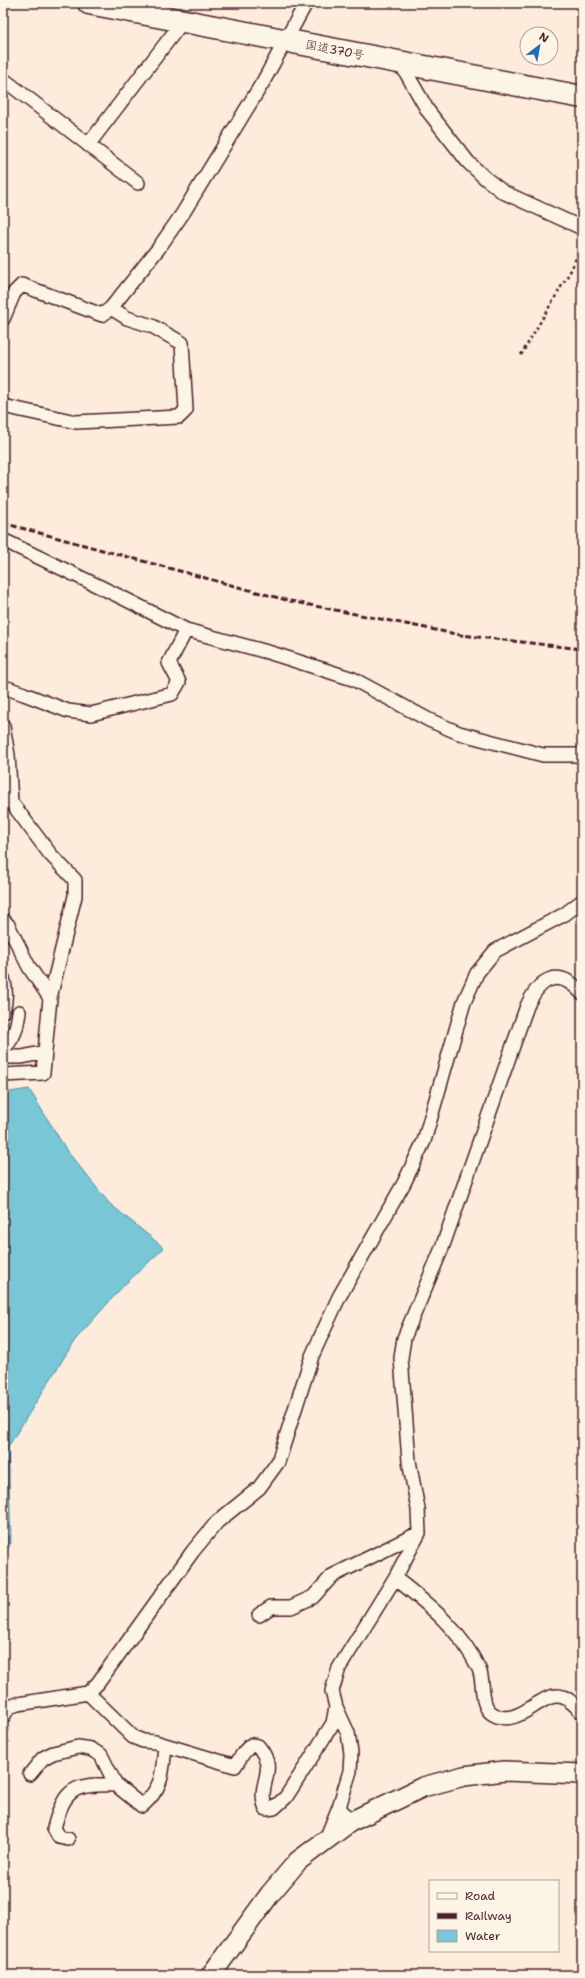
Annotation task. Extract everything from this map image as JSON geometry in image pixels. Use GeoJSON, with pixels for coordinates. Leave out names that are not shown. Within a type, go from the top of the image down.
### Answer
{"type":"FeatureCollection","features":[{"type":"Feature","properties":{"kind":"highway","name":"国道370号"},"geometry":{"type":"LineString","coordinates":[[89,3],[582,96]]}},
{"type":"Feature","properties":{"kind":"street"},"geometry":{"type":"LineString","coordinates":[[3,319],[14,293],[22,285],[102,315],[111,308],[158,249],[183,213],[263,82],[306,3]]}},
{"type":"Feature","properties":{"kind":"street"},"geometry":{"type":"LineString","coordinates":[[88,145],[183,21]]}},
{"type":"Feature","properties":{"kind":"street"},"geometry":{"type":"LineString","coordinates":[[400,62],[428,111],[462,156],[479,172],[503,192],[582,228]]}},
{"type":"Feature","properties":{"kind":"street"},"geometry":{"type":"LineString","coordinates":[[3,79],[138,183]]}},
{"type":"Feature","properties":{"kind":"street"},"geometry":{"type":"LineString","coordinates":[[3,406],[76,422],[179,418],[186,410],[182,343],[152,326],[127,318],[111,308]]}},
{"type":"Feature","properties":{"kind":"street"},"geometry":{"type":"LineString","coordinates":[[3,540],[116,594],[186,630],[271,652],[353,678],[428,720],[459,733],[543,755],[577,755],[582,757]]}},
{"type":"Feature","properties":{"kind":"street"},"geometry":{"type":"LineString","coordinates":[[3,689],[7,688],[68,711],[91,714],[172,694],[179,682],[169,663],[186,630]]}},
{"type":"Feature","properties":{"kind":"street"},"geometry":{"type":"LineString","coordinates":[[3,726],[8,755],[11,802],[50,854],[75,880],[76,896],[50,998],[43,1073],[3,1075]]}},
{"type":"Feature","properties":{"kind":"street"},"geometry":{"type":"LineString","coordinates":[[3,1717],[9,1707],[18,1704],[88,1693],[98,1683],[193,1551],[216,1522],[259,1488],[278,1462],[312,1356],[339,1297],[404,1183],[424,1141],[464,1002],[477,973],[495,950],[565,914],[582,902]]}},
{"type":"Feature","properties":{"kind":"street"},"geometry":{"type":"LineString","coordinates":[[3,920],[8,925],[29,967],[50,998]]}},
{"type":"Feature","properties":{"kind":"street"},"geometry":{"type":"LineString","coordinates":[[3,978],[5,991],[3,1011]]}},
{"type":"Feature","properties":{"kind":"street"},"geometry":{"type":"LineString","coordinates":[[211,1975],[270,1894],[298,1861],[325,1841],[345,1815],[351,1754],[348,1733],[336,1707],[332,1691],[339,1668],[395,1578],[419,1533],[418,1509],[410,1461],[401,1358],[404,1338],[442,1248],[533,992],[543,982],[558,978],[574,985],[582,993]]}},
{"type":"Feature","properties":{"kind":"street"},"geometry":{"type":"LineString","coordinates":[[3,1049],[11,1042],[17,1028],[19,1012]]}},
{"type":"Feature","properties":{"kind":"street"},"geometry":{"type":"LineString","coordinates":[[3,1057],[22,1057],[45,1052]]}},
{"type":"Feature","properties":{"kind":"street"},"geometry":{"type":"LineString","coordinates":[[259,1615],[271,1607],[292,1607],[313,1597],[332,1576],[419,1533]]}},
{"type":"Feature","properties":{"kind":"street"},"geometry":{"type":"LineString","coordinates":[[395,1578],[439,1613],[462,1640],[479,1670],[486,1706],[493,1714],[504,1719],[529,1711],[551,1696],[564,1696],[582,1712]]}},
{"type":"Feature","properties":{"kind":"street"},"geometry":{"type":"LineString","coordinates":[[88,1693],[134,1736],[165,1746],[235,1766],[244,1752],[251,1745],[258,1746],[265,1754],[269,1764],[262,1792],[262,1801],[266,1809],[274,1808],[286,1797],[333,1723],[336,1707]]}},
{"type":"Feature","properties":{"kind":"street"},"geometry":{"type":"LineString","coordinates":[[30,1774],[42,1758],[53,1753],[78,1747],[90,1749],[101,1756],[116,1784],[142,1806],[153,1796],[160,1784],[165,1746]]}},
{"type":"Feature","properties":{"kind":"street"},"geometry":{"type":"LineString","coordinates":[[345,1815],[423,1787],[464,1776],[504,1771],[582,1774]]}},
{"type":"Feature","properties":{"kind":"street"},"geometry":{"type":"LineString","coordinates":[[68,1839],[59,1837],[54,1828],[60,1807],[68,1795],[77,1787],[116,1784]]}},
{"type":"Feature","properties":{"kind":"path"},"geometry":{"type":"LineString","coordinates":[[521,355],[571,270],[582,244]]}},
{"type":"Feature","properties":{"kind":"water"},"geometry":{"type":"Polygon","coordinates":[[[29,1089],[67,1151],[109,1203],[164,1248],[124,1285],[75,1340],[8,1447],[11,1543],[3,1556],[3,1093],[29,1089]]]}},
{"type":"Feature","properties":{"kind":"railway"},"geometry":{"type":"LineString","coordinates":[[3,523],[290,601],[461,635],[582,649]]}}]}
